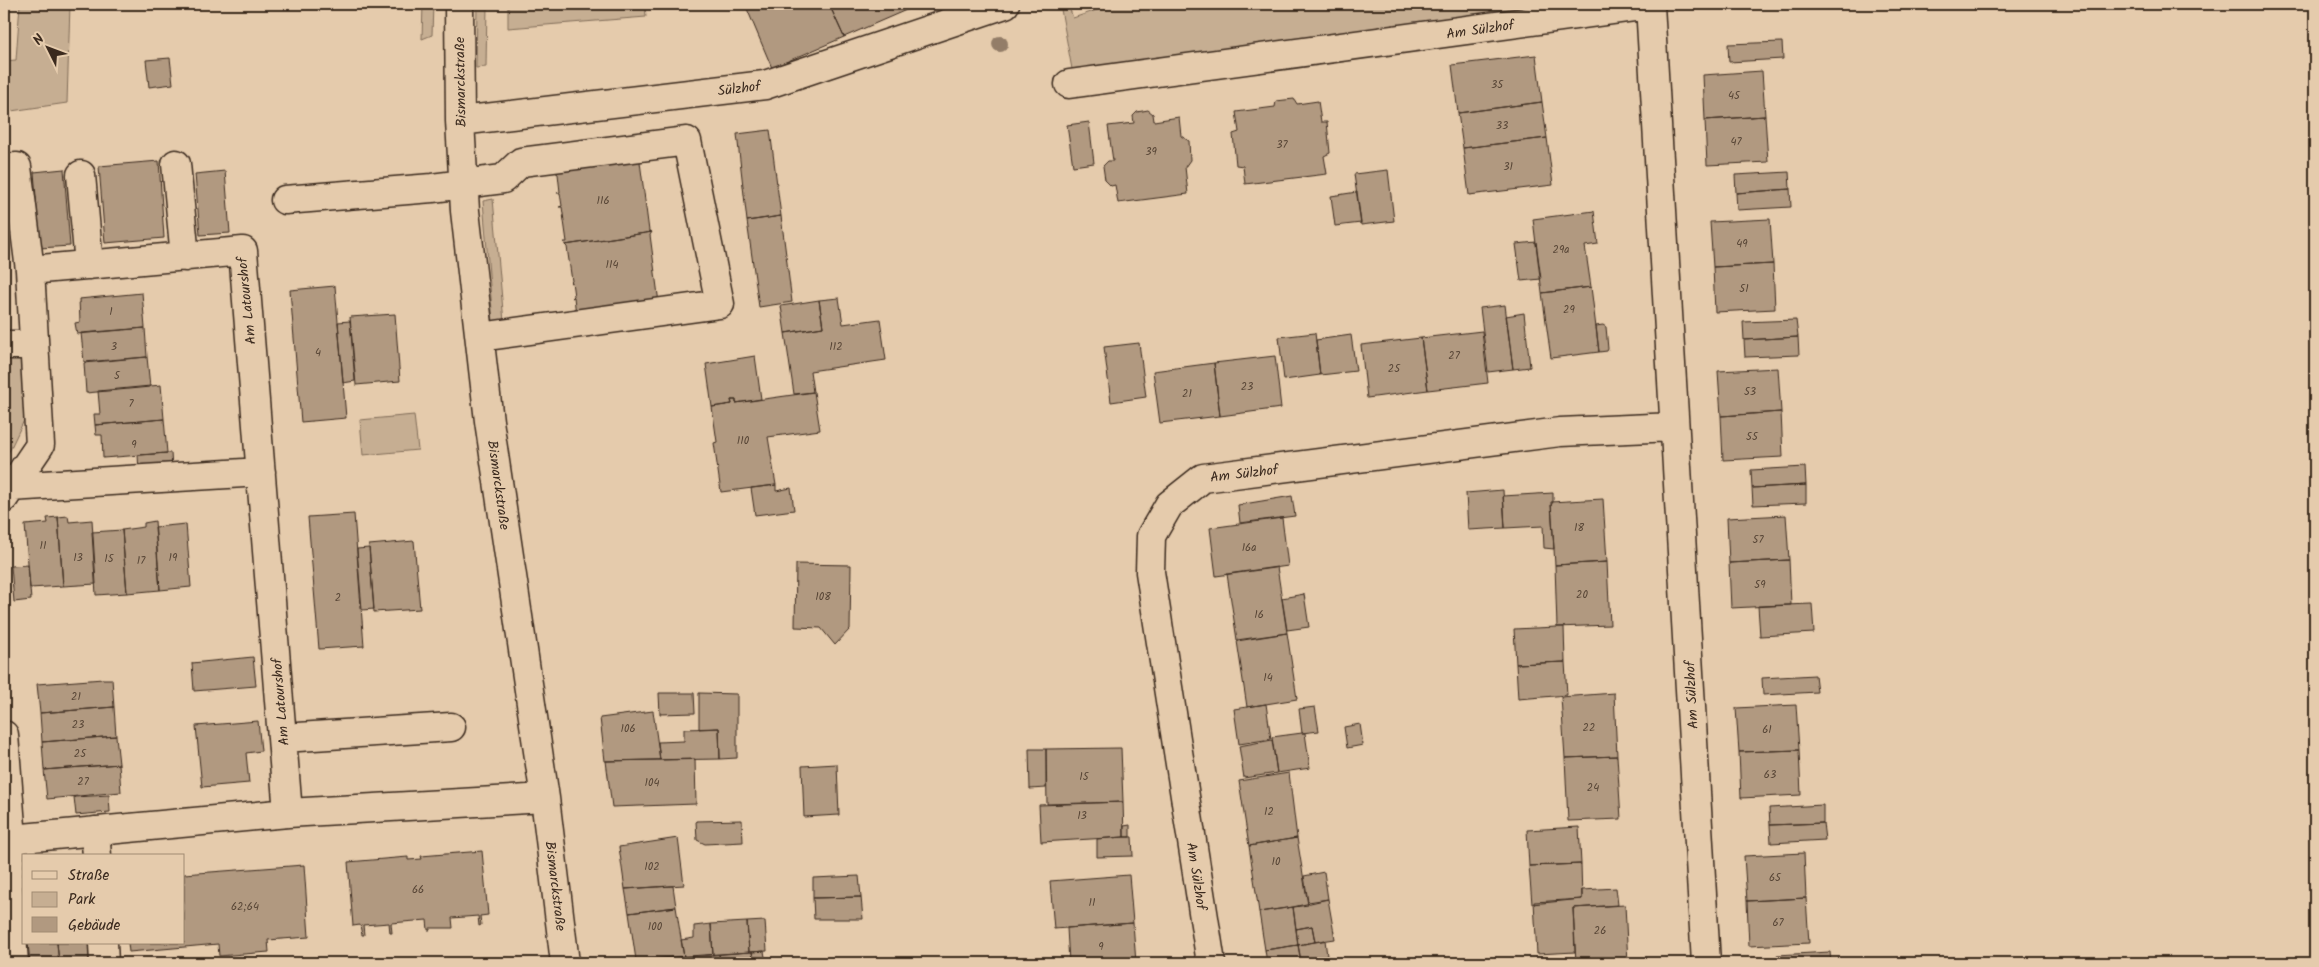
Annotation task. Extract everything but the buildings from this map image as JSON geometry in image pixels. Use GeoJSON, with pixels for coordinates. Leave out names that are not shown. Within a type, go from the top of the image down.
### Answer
{"type":"FeatureCollection","features":[{"type":"Feature","properties":{"kind":"street","name":"Bismarckstraße"},"geometry":{"type":"LineString","coordinates":[[459,4],[462,184],[494,450],[545,798],[566,963]]}},
{"type":"Feature","properties":{"kind":"street","name":"Sülzhof"},"geometry":{"type":"LineString","coordinates":[[460,121],[765,85],[1005,4]]}},
{"type":"Feature","properties":{"kind":"street","name":"Am Sülzhof"},"geometry":{"type":"LineString","coordinates":[[1069,84],[1650,6],[1706,963]]}},
{"type":"Feature","properties":{"kind":"street"},"geometry":{"type":"LineString","coordinates":[[285,200],[503,179],[521,162],[687,141],[720,304],[480,337]]}},
{"type":"Feature","properties":{"kind":"street"},"geometry":{"type":"LineString","coordinates":[[176,164],[185,257]]}},
{"type":"Feature","properties":{"kind":"street"},"geometry":{"type":"LineString","coordinates":[[4,168],[17,167],[30,270],[40,445],[7,492]]}},
{"type":"Feature","properties":{"kind":"street"},"geometry":{"type":"LineString","coordinates":[[81,174],[89,265]]}},
{"type":"Feature","properties":{"kind":"street","name":"Am Latourshof"},"geometry":{"type":"LineString","coordinates":[[30,270],[244,251],[288,813]]}},
{"type":"Feature","properties":{"kind":"street"},"geometry":{"type":"LineString","coordinates":[[4,346],[34,345]]}},
{"type":"Feature","properties":{"kind":"street","name":"Am Sülzhof"},"geometry":{"type":"LineString","coordinates":[[1211,963],[1150,572],[1151,536],[1168,505],[1203,478],[1560,432],[1674,427]]}},
{"type":"Feature","properties":{"kind":"street"},"geometry":{"type":"LineString","coordinates":[[7,492],[261,472]]}},
{"type":"Feature","properties":{"kind":"street"},"geometry":{"type":"LineString","coordinates":[[283,738],[450,727]]}},
{"type":"Feature","properties":{"kind":"street"},"geometry":{"type":"LineString","coordinates":[[4,735],[12,839],[6,882],[14,963]]}},
{"type":"Feature","properties":{"kind":"street"},"geometry":{"type":"LineString","coordinates":[[12,839],[96,843],[288,813],[545,798]]}},
{"type":"Feature","properties":{"kind":"street"},"geometry":{"type":"LineString","coordinates":[[103,944],[104,963]]}},
{"type":"Feature","properties":{"kind":"green space"},"geometry":{"type":"Polygon","coordinates":[[[20,4],[70,4],[67,103],[4,112],[4,61],[16,60],[20,4]]]}},
{"type":"Feature","properties":{"kind":"green space"},"geometry":{"type":"Polygon","coordinates":[[[423,4],[433,4],[432,35],[422,39],[423,4]]]}},
{"type":"Feature","properties":{"kind":"green space"},"geometry":{"type":"Polygon","coordinates":[[[477,4],[487,4],[486,67],[476,68],[477,4]]]}},
{"type":"Feature","properties":{"kind":"green space"},"geometry":{"type":"Polygon","coordinates":[[[508,4],[645,4],[646,17],[508,28],[508,4]]]}},
{"type":"Feature","properties":{"kind":"green space"},"geometry":{"type":"Polygon","coordinates":[[[1060,4],[1068,4],[1073,18],[1115,4],[1562,4],[1072,69],[1060,4]]]}},
{"type":"Feature","properties":{"kind":"green space"},"geometry":{"type":"Polygon","coordinates":[[[493,199],[504,322],[493,322],[483,201],[493,199]]]}},
{"type":"Feature","properties":{"kind":"green space"},"geometry":{"type":"Polygon","coordinates":[[[4,353],[24,354],[28,412],[4,462],[4,353]]]}},
{"type":"Feature","properties":{"kind":"green space"},"geometry":{"type":"Polygon","coordinates":[[[414,415],[418,450],[363,455],[360,420],[414,415]]]}}]}
